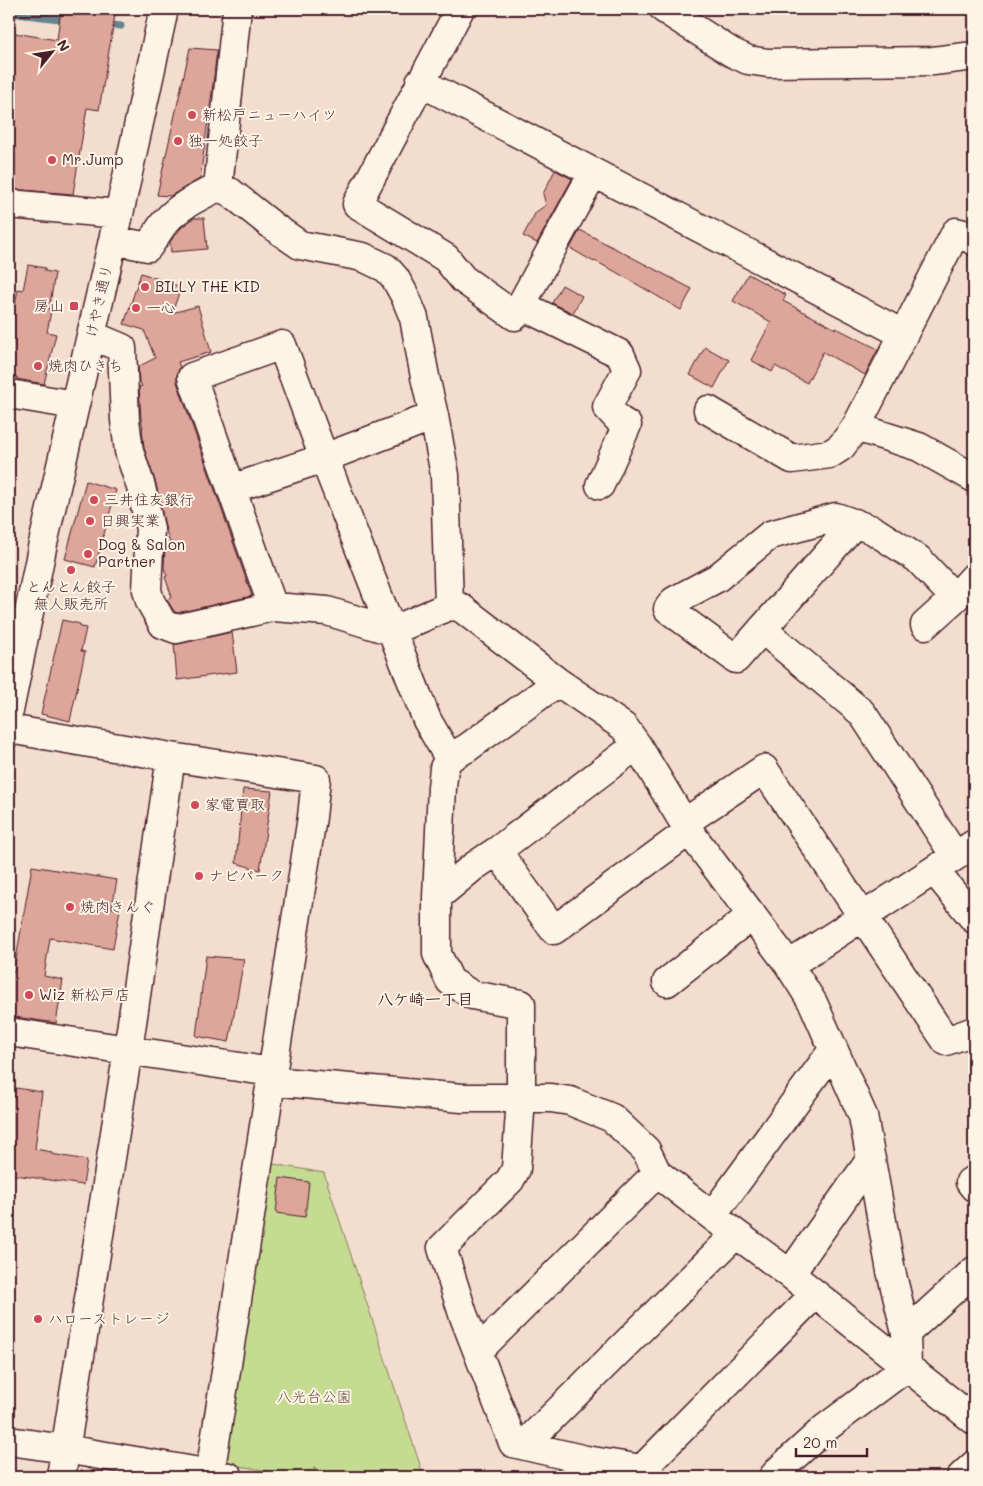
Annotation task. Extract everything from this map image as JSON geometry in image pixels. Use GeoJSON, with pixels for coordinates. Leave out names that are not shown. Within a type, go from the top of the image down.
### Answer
{"type":"FeatureCollection","features":[{"type":"Feature","properties":{"kind":"street","name":"けやき通り"},"geometry":{"type":"LineString","coordinates":[[9,711],[42,548],[164,9]]}},
{"type":"Feature","properties":{"kind":"street"},"geometry":{"type":"LineString","coordinates":[[218,187],[237,9]]}},
{"type":"Feature","properties":{"kind":"street"},"geometry":{"type":"LineString","coordinates":[[460,9],[357,204],[446,258],[463,279],[515,316],[593,173]]}},
{"type":"Feature","properties":{"kind":"street"},"geometry":{"type":"LineString","coordinates":[[664,9],[731,52],[748,60],[768,63],[933,61],[974,56]]}},
{"type":"Feature","properties":{"kind":"street"},"geometry":{"type":"LineString","coordinates":[[420,82],[903,334]]}},
{"type":"Feature","properties":{"kind":"street"},"geometry":{"type":"LineString","coordinates":[[113,240],[148,248],[166,221],[175,212],[218,187],[230,192],[274,228],[300,245],[363,257],[386,268],[395,278],[414,318],[434,416],[445,476],[449,606]]}},
{"type":"Feature","properties":{"kind":"street"},"geometry":{"type":"LineString","coordinates":[[9,204],[119,214]]}},
{"type":"Feature","properties":{"kind":"street"},"geometry":{"type":"LineString","coordinates":[[708,410],[792,459],[830,454],[841,447],[856,427],[956,232],[964,234],[974,241]]}},
{"type":"Feature","properties":{"kind":"street"},"geometry":{"type":"LineString","coordinates":[[521,305],[620,354],[627,370],[607,407],[619,420],[627,425],[600,485]]}},
{"type":"Feature","properties":{"kind":"street"},"geometry":{"type":"LineString","coordinates":[[91,334],[122,348],[125,420],[129,451],[141,487],[150,529],[147,590],[150,601],[163,624],[176,629],[273,607],[326,610],[392,631],[449,606],[460,607],[558,682],[624,726],[686,827],[788,965],[813,1004],[863,1116],[891,1271],[906,1333],[907,1367]]}},
{"type":"Feature","properties":{"kind":"street"},"geometry":{"type":"LineString","coordinates":[[273,607],[192,377],[282,344],[324,458],[427,720],[449,758]]}},
{"type":"Feature","properties":{"kind":"street"},"geometry":{"type":"LineString","coordinates":[[9,394],[75,405]]}},
{"type":"Feature","properties":{"kind":"street"},"geometry":{"type":"LineString","coordinates":[[231,489],[324,458],[434,416]]}},
{"type":"Feature","properties":{"kind":"street"},"geometry":{"type":"LineString","coordinates":[[856,427],[920,447],[974,478]]}},
{"type":"Feature","properties":{"kind":"street"},"geometry":{"type":"LineString","coordinates":[[855,523],[736,659],[668,609],[674,601],[717,578],[770,535],[836,517],[855,523],[873,530],[918,559],[955,598]]}},
{"type":"Feature","properties":{"kind":"street"},"geometry":{"type":"LineString","coordinates":[[925,625],[955,598],[974,577]]}},
{"type":"Feature","properties":{"kind":"street"},"geometry":{"type":"LineString","coordinates":[[762,629],[862,713],[954,857],[974,919]]}},
{"type":"Feature","properties":{"kind":"street"},"geometry":{"type":"LineString","coordinates":[[558,682],[467,748],[449,758],[444,768],[442,787],[437,897],[437,954],[450,981],[472,995],[521,1004],[521,1098],[516,1169],[510,1180],[442,1248],[463,1314],[513,1443],[647,1473],[815,1294]]}},
{"type":"Feature","properties":{"kind":"street"},"geometry":{"type":"LineString","coordinates":[[9,729],[171,757],[316,779],[312,817],[272,1076],[220,1476],[9,1441]]}},
{"type":"Feature","properties":{"kind":"street"},"geometry":{"type":"LineString","coordinates":[[437,897],[473,867],[637,745]]}},
{"type":"Feature","properties":{"kind":"street"},"geometry":{"type":"LineString","coordinates":[[61,1477],[128,1050],[171,757]]}},
{"type":"Feature","properties":{"kind":"street"},"geometry":{"type":"LineString","coordinates":[[497,851],[554,930],[764,769],[946,1042],[974,1031]]}},
{"type":"Feature","properties":{"kind":"street"},"geometry":{"type":"LineString","coordinates":[[788,965],[954,857]]}},
{"type":"Feature","properties":{"kind":"street"},"geometry":{"type":"LineString","coordinates":[[667,982],[752,915]]}},
{"type":"Feature","properties":{"kind":"street"},"geometry":{"type":"LineString","coordinates":[[9,1032],[128,1050],[272,1076],[462,1098],[551,1098],[570,1101],[612,1118],[646,1150],[657,1173],[790,1274],[974,1420]]}},
{"type":"Feature","properties":{"kind":"street"},"geometry":{"type":"LineString","coordinates":[[712,1216],[833,1050]]}},
{"type":"Feature","properties":{"kind":"street"},"geometry":{"type":"LineString","coordinates":[[790,1274],[871,1159]]}},
{"type":"Feature","properties":{"kind":"street"},"geometry":{"type":"LineString","coordinates":[[478,1351],[657,1173]]}},
{"type":"Feature","properties":{"kind":"street"},"geometry":{"type":"LineString","coordinates":[[524,1445],[736,1234]]}},
{"type":"Feature","properties":{"kind":"street"},"geometry":{"type":"LineString","coordinates":[[906,1333],[974,1271]]}},
{"type":"Feature","properties":{"kind":"street"},"geometry":{"type":"LineString","coordinates":[[773,1477],[824,1429],[907,1367]]}},
{"type":"Feature","properties":{"kind":"street"},"geometry":{"type":"LineString","coordinates":[[961,1477],[974,1465]]}},
{"type":"Feature","properties":{"kind":"path"},"geometry":{"type":"LineString","coordinates":[[314,1477],[315,1468]]}},
{"type":"Feature","properties":{"kind":"green space","name":"八光台公園"},"geometry":{"type":"Polygon","coordinates":[[[268,1163],[324,1173],[424,1477],[306,1477],[232,1465],[225,1456],[268,1163]]]}},
{"type":"Feature","properties":{"kind":"building"},"geometry":{"type":"Polygon","coordinates":[[[61,9],[116,9],[99,110],[87,108],[73,194],[9,189],[9,32],[57,40],[61,9]]]}},
{"type":"Feature","properties":{"kind":"building","name":"新松戸ニューハイツ"},"geometry":{"type":"Polygon","coordinates":[[[190,48],[217,50],[200,179],[170,196],[157,195],[190,48]]]}},
{"type":"Feature","properties":{"kind":"building"},"geometry":{"type":"Polygon","coordinates":[[[555,170],[572,179],[537,243],[523,236],[536,212],[546,205],[543,194],[555,170]]]}},
{"type":"Feature","properties":{"kind":"building"},"geometry":{"type":"Polygon","coordinates":[[[194,218],[204,218],[207,249],[171,252],[170,242],[172,239],[182,227],[194,218]]]}},
{"type":"Feature","properties":{"kind":"building"},"geometry":{"type":"Polygon","coordinates":[[[580,230],[692,289],[681,310],[570,248],[580,230]]]}},
{"type":"Feature","properties":{"kind":"building"},"geometry":{"type":"Polygon","coordinates":[[[28,265],[45,268],[45,271],[55,273],[47,332],[56,334],[44,384],[17,379],[17,377],[9,375],[9,311],[12,304],[15,305],[18,289],[23,290],[28,265]]]}},
{"type":"Feature","properties":{"kind":"building"},"geometry":{"type":"Polygon","coordinates":[[[141,273],[181,287],[172,313],[198,306],[211,352],[178,362],[180,367],[177,382],[252,596],[177,613],[167,600],[172,597],[165,577],[167,576],[164,568],[165,545],[170,543],[156,484],[144,448],[141,419],[139,387],[142,386],[139,381],[138,367],[155,358],[144,330],[124,324],[141,273]]]}},
{"type":"Feature","properties":{"kind":"building"},"geometry":{"type":"Polygon","coordinates":[[[748,274],[786,295],[783,301],[878,349],[865,375],[823,352],[807,383],[775,366],[772,372],[751,360],[771,322],[733,301],[748,274]]]}},
{"type":"Feature","properties":{"kind":"building"},"geometry":{"type":"Polygon","coordinates":[[[562,285],[582,296],[573,313],[552,303],[562,285]]]}},
{"type":"Feature","properties":{"kind":"building"},"geometry":{"type":"Polygon","coordinates":[[[705,347],[729,360],[714,388],[690,375],[705,347]]]}},
{"type":"Feature","properties":{"kind":"building"},"geometry":{"type":"Polygon","coordinates":[[[86,481],[116,490],[95,567],[65,559],[86,481]]]}},
{"type":"Feature","properties":{"kind":"building"},"geometry":{"type":"Polygon","coordinates":[[[62,620],[80,624],[80,627],[86,628],[81,651],[85,652],[70,721],[41,714],[62,620]]]}},
{"type":"Feature","properties":{"kind":"building"},"geometry":{"type":"Polygon","coordinates":[[[232,632],[237,672],[177,680],[174,644],[232,632]]]}},
{"type":"Feature","properties":{"kind":"building"},"geometry":{"type":"Polygon","coordinates":[[[243,789],[272,791],[260,870],[236,863],[243,789]]]}},
{"type":"Feature","properties":{"kind":"building"},"geometry":{"type":"Polygon","coordinates":[[[32,866],[117,880],[112,908],[120,909],[113,949],[50,938],[44,976],[63,980],[56,1023],[9,1016],[9,970],[14,971],[32,866]]]}},
{"type":"Feature","properties":{"kind":"building"},"geometry":{"type":"Polygon","coordinates":[[[206,956],[244,959],[229,1042],[196,1036],[206,956]]]}},
{"type":"Feature","properties":{"kind":"building"},"geometry":{"type":"Polygon","coordinates":[[[9,1087],[42,1092],[35,1149],[52,1152],[51,1154],[87,1160],[83,1185],[9,1174],[9,1087]]]}},
{"type":"Feature","properties":{"kind":"building"},"geometry":{"type":"Polygon","coordinates":[[[280,1178],[309,1182],[305,1217],[276,1213],[280,1178]]]}},
{"type":"Feature","properties":{"kind":"waterway"},"geometry":{"type":"LineString","coordinates":[[9,13],[68,20]]}},
{"type":"Feature","properties":{"kind":"waterway"},"geometry":{"type":"LineString","coordinates":[[104,24],[121,26]]}},
{"type":"Feature","properties":{"kind":"place","name":"新松戸ニューハイツ"},"geometry":{"type":"Point","coordinates":[192,115]}},
{"type":"Feature","properties":{"kind":"place","name":"独一処餃子"},"geometry":{"type":"Point","coordinates":[178,141]}},
{"type":"Feature","properties":{"kind":"place","name":"Mr.Jump"},"geometry":{"type":"Point","coordinates":[52,160]}},
{"type":"Feature","properties":{"kind":"place","name":"BILLY THE KID"},"geometry":{"type":"Point","coordinates":[145,287]}},
{"type":"Feature","properties":{"kind":"place","name":"房山"},"geometry":{"type":"Point","coordinates":[74,306]}},
{"type":"Feature","properties":{"kind":"place","name":"一心"},"geometry":{"type":"Point","coordinates":[136,308]}},
{"type":"Feature","properties":{"kind":"place","name":"焼肉ひきち"},"geometry":{"type":"Point","coordinates":[38,366]}},
{"type":"Feature","properties":{"kind":"place","name":"三井住友銀行"},"geometry":{"type":"Point","coordinates":[94,500]}},
{"type":"Feature","properties":{"kind":"place","name":"日興実業"},"geometry":{"type":"Point","coordinates":[90,521]}},
{"type":"Feature","properties":{"kind":"place","name":"Dog & Salon Partner"},"geometry":{"type":"Point","coordinates":[88,554]}},
{"type":"Feature","properties":{"kind":"place","name":"とんとん餃子 無人販売所"},"geometry":{"type":"Point","coordinates":[71,570]}},
{"type":"Feature","properties":{"kind":"place","name":"家電買取"},"geometry":{"type":"Point","coordinates":[195,805]}},
{"type":"Feature","properties":{"kind":"place","name":"ナビパーク"},"geometry":{"type":"Point","coordinates":[199,876]}},
{"type":"Feature","properties":{"kind":"place","name":"焼肉きんぐ"},"geometry":{"type":"Point","coordinates":[70,907]}},
{"type":"Feature","properties":{"kind":"place","name":"Wiz 新松戸店"},"geometry":{"type":"Point","coordinates":[29,995]}},
{"type":"Feature","properties":{"kind":"place","name":"ハローストレージ"},"geometry":{"type":"Point","coordinates":[38,1319]}},
{"type":"Feature","properties":{"kind":"district","name":"八ケ崎一丁目"},"geometry":{"type":"Point","coordinates":[425,999]}}]}
